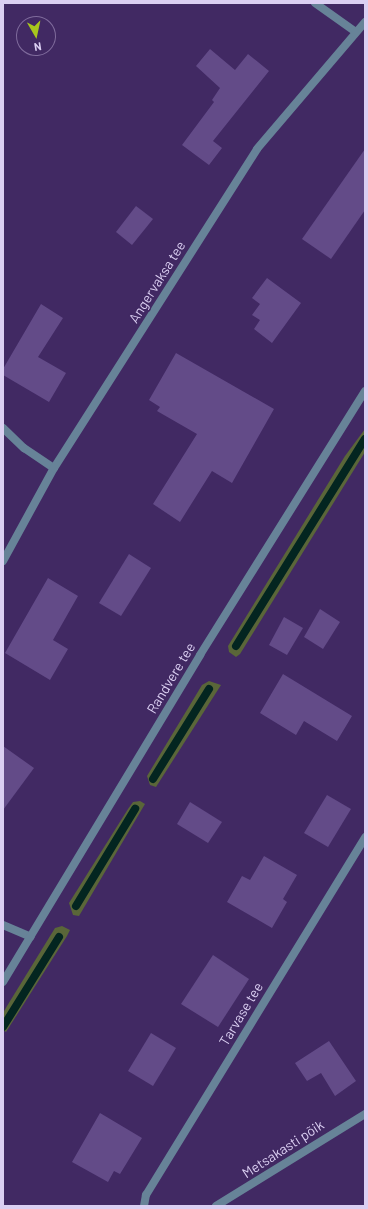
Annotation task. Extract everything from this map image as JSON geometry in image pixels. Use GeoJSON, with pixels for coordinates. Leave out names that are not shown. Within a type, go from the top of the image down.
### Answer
{"type":"FeatureCollection","features":[{"type":"Feature","properties":{"kind":"street"},"geometry":{"type":"LineString","coordinates":[[315,3],[356,32]]}},
{"type":"Feature","properties":{"kind":"street","name":"Angervaksa tee"},"geometry":{"type":"LineString","coordinates":[[3,561],[54,468],[257,149],[365,22]]}},
{"type":"Feature","properties":{"kind":"street","name":"Randvere tee"},"geometry":{"type":"LineString","coordinates":[[3,982],[200,656],[365,391]]}},
{"type":"Feature","properties":{"kind":"street"},"geometry":{"type":"LineString","coordinates":[[3,428],[24,448],[54,468]]}},
{"type":"Feature","properties":{"kind":"street","name":"Tarvase tee"},"geometry":{"type":"LineString","coordinates":[[144,1206],[146,1195],[365,837]]}},
{"type":"Feature","properties":{"kind":"street"},"geometry":{"type":"LineString","coordinates":[[3,924],[31,937]]}},
{"type":"Feature","properties":{"kind":"street","name":"Metsakasti põik"},"geometry":{"type":"LineString","coordinates":[[216,1206],[365,1114]]}},
{"type":"Feature","properties":{"kind":"green space"},"geometry":{"type":"Polygon","coordinates":[[[365,429],[365,452],[240,654],[236,657],[229,652],[228,646],[345,456],[365,429]]]}},
{"type":"Feature","properties":{"kind":"green space"},"geometry":{"type":"Polygon","coordinates":[[[209,681],[221,685],[156,787],[150,785],[147,776],[202,685],[209,681]]]}},
{"type":"Feature","properties":{"kind":"green space"},"geometry":{"type":"Polygon","coordinates":[[[140,801],[145,804],[79,916],[73,915],[69,903],[128,809],[133,802],[140,801]]]}},
{"type":"Feature","properties":{"kind":"green space"},"geometry":{"type":"Polygon","coordinates":[[[62,926],[70,930],[67,936],[6,1032],[3,1030],[3,1013],[55,928],[62,926]]]}},
{"type":"Feature","properties":{"kind":"building"},"geometry":{"type":"Polygon","coordinates":[[[210,49],[235,70],[248,54],[269,71],[213,141],[222,148],[209,165],[182,145],[214,102],[212,100],[220,88],[196,66],[210,49]]]}},
{"type":"Feature","properties":{"kind":"building"},"geometry":{"type":"Polygon","coordinates":[[[365,149],[365,210],[331,259],[302,239],[365,149]]]}},
{"type":"Feature","properties":{"kind":"building"},"geometry":{"type":"Polygon","coordinates":[[[136,206],[153,219],[132,245],[116,232],[136,206]]]}},
{"type":"Feature","properties":{"kind":"building"},"geometry":{"type":"Polygon","coordinates":[[[267,278],[301,303],[272,343],[254,329],[260,320],[252,315],[260,304],[252,298],[267,278]]]}},
{"type":"Feature","properties":{"kind":"building"},"geometry":{"type":"Polygon","coordinates":[[[41,304],[63,318],[38,357],[66,373],[49,402],[3,375],[3,369],[41,304]]]}},
{"type":"Feature","properties":{"kind":"building"},"geometry":{"type":"Polygon","coordinates":[[[176,353],[274,409],[232,483],[212,471],[180,522],[153,504],[197,434],[157,411],[160,407],[149,400],[176,353]]]}},
{"type":"Feature","properties":{"kind":"building"},"geometry":{"type":"Polygon","coordinates":[[[129,554],[151,568],[121,616],[99,603],[129,554]]]}},
{"type":"Feature","properties":{"kind":"building"},"geometry":{"type":"Polygon","coordinates":[[[48,578],[78,596],[53,640],[68,649],[50,680],[5,653],[48,578]]]}},
{"type":"Feature","properties":{"kind":"building"},"geometry":{"type":"Polygon","coordinates":[[[320,609],[340,622],[323,649],[304,637],[320,609]]]}},
{"type":"Feature","properties":{"kind":"building"},"geometry":{"type":"Polygon","coordinates":[[[284,617],[303,628],[287,655],[269,645],[284,617]]]}},
{"type":"Feature","properties":{"kind":"building"},"geometry":{"type":"Polygon","coordinates":[[[283,674],[352,716],[337,741],[304,721],[296,735],[260,713],[283,674]]]}},
{"type":"Feature","properties":{"kind":"building"},"geometry":{"type":"Polygon","coordinates":[[[3,746],[34,768],[3,810],[3,746]]]}},
{"type":"Feature","properties":{"kind":"building"},"geometry":{"type":"Polygon","coordinates":[[[327,795],[351,809],[328,847],[304,833],[327,795]]]}},
{"type":"Feature","properties":{"kind":"building"},"geometry":{"type":"Polygon","coordinates":[[[190,802],[222,822],[208,843],[177,824],[190,802]]]}},
{"type":"Feature","properties":{"kind":"building"},"geometry":{"type":"Polygon","coordinates":[[[264,856],[297,875],[283,899],[287,902],[272,928],[227,902],[242,876],[250,880],[264,856]]]}},
{"type":"Feature","properties":{"kind":"building"},"geometry":{"type":"Polygon","coordinates":[[[213,955],[249,979],[218,1027],[181,1004],[213,955]]]}},
{"type":"Feature","properties":{"kind":"building"},"geometry":{"type":"Polygon","coordinates":[[[151,1033],[176,1048],[153,1086],[128,1071],[151,1033]]]}},
{"type":"Feature","properties":{"kind":"building"},"geometry":{"type":"Polygon","coordinates":[[[329,1041],[356,1081],[335,1096],[321,1073],[307,1081],[295,1063],[329,1041]]]}},
{"type":"Feature","properties":{"kind":"building"},"geometry":{"type":"Polygon","coordinates":[[[100,1113],[142,1138],[120,1174],[114,1171],[108,1182],[72,1162],[100,1113]]]}},
{"type":"Feature","properties":{"kind":"waterway"},"geometry":{"type":"LineString","coordinates":[[236,646],[365,439]]}},
{"type":"Feature","properties":{"kind":"waterway"},"geometry":{"type":"LineString","coordinates":[[153,779],[209,689]]}},
{"type":"Feature","properties":{"kind":"waterway"},"geometry":{"type":"LineString","coordinates":[[76,906],[135,809]]}},
{"type":"Feature","properties":{"kind":"waterway"},"geometry":{"type":"LineString","coordinates":[[3,1027],[59,937]]}}]}
